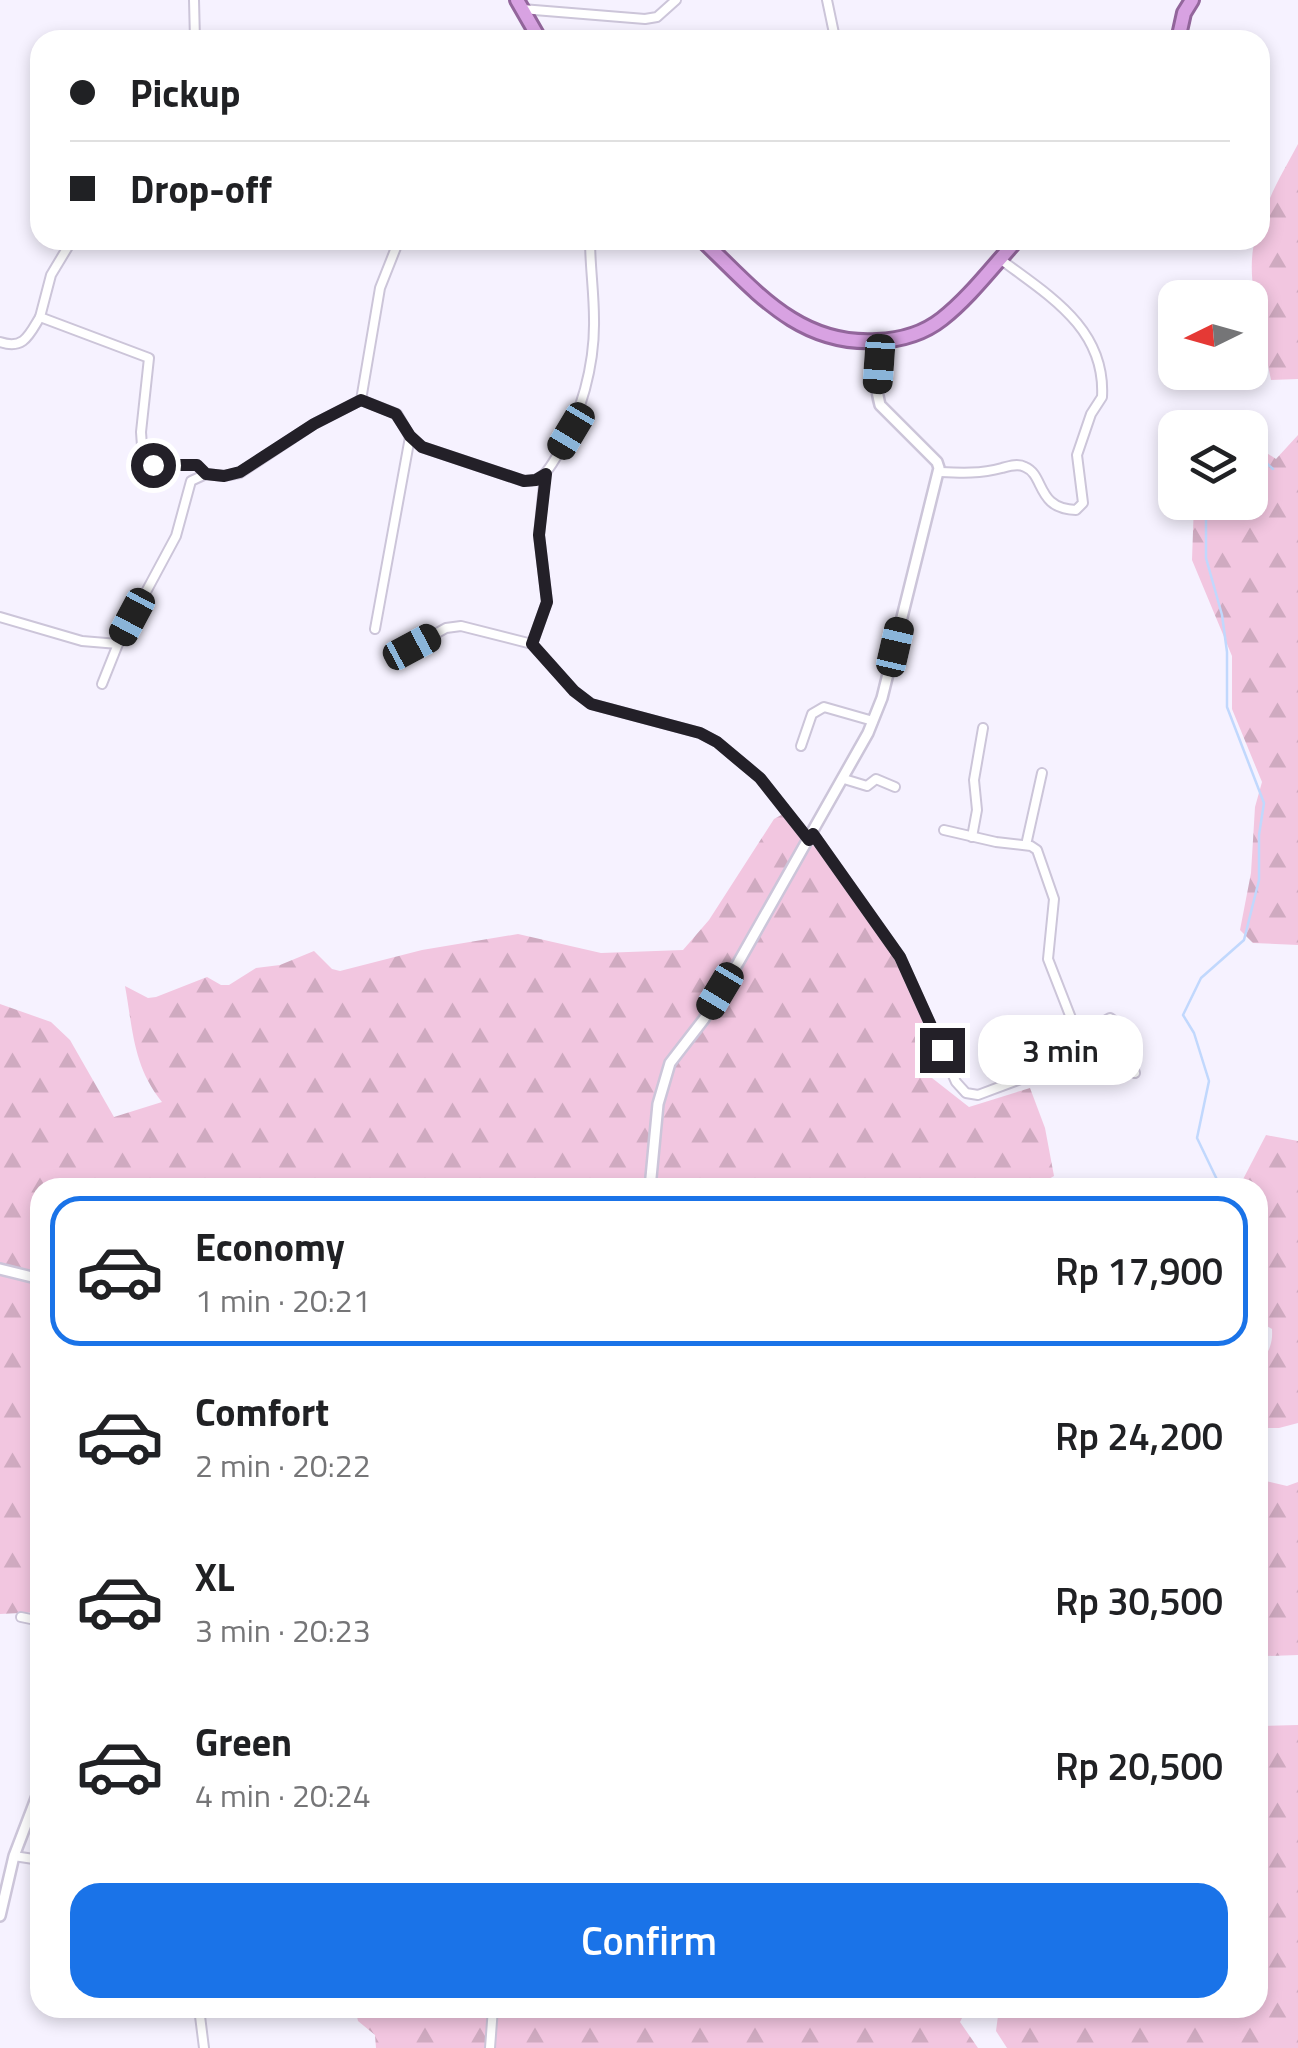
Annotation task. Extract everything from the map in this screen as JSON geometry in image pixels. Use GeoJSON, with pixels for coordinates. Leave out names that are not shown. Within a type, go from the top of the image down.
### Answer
{"type":"FeatureCollection","features":[{"type":"Feature","properties":{"kind":"highway"},"geometry":{"type":"LineString","coordinates":[[1180,30],[1192,0]]}},
{"type":"Feature","properties":{"kind":"highway"},"geometry":{"type":"LineString","coordinates":[[520,4],[534,30]]}},
{"type":"Feature","properties":{"kind":"highway"},"geometry":{"type":"LineString","coordinates":[[713,250],[782,314],[834,340],[892,340],[919,333],[943,318],[1008,250]]}},
{"type":"Feature","properties":{"kind":"street"},"geometry":{"type":"LineString","coordinates":[[194,0],[196,30]]}},
{"type":"Feature","properties":{"kind":"street"},"geometry":{"type":"LineString","coordinates":[[520,4],[646,20],[657,17],[676,0]]}},
{"type":"Feature","properties":{"kind":"street"},"geometry":{"type":"LineString","coordinates":[[827,0],[833,30]]}},
{"type":"Feature","properties":{"kind":"street"},"geometry":{"type":"LineString","coordinates":[[0,342],[25,342],[40,317],[52,275],[66,250]]}},
{"type":"Feature","properties":{"kind":"street"},"geometry":{"type":"LineString","coordinates":[[361,400],[380,288],[395,250]]}},
{"type":"Feature","properties":{"kind":"street"},"geometry":{"type":"LineString","coordinates":[[532,644],[547,602],[539,535],[546,474],[571,431],[584,392],[594,324],[590,250]]}},
{"type":"Feature","properties":{"kind":"street"},"geometry":{"type":"LineString","coordinates":[[939,472],[973,474],[1025,466],[1046,498],[1058,506],[1076,510],[1083,503],[1077,455],[1102,397],[1096,356],[1088,334],[1076,318],[1000,259]]}},
{"type":"Feature","properties":{"kind":"street"},"geometry":{"type":"LineString","coordinates":[[40,317],[149,358],[141,432],[143,460],[153,465],[197,465],[206,474]]}},
{"type":"Feature","properties":{"kind":"street"},"geometry":{"type":"LineString","coordinates":[[651,1178],[658,1104],[670,1063],[704,1019],[811,837],[844,779],[882,698],[939,472],[937,462],[887,414],[878,400],[880,358],[892,340]]}},
{"type":"Feature","properties":{"kind":"street"},"geometry":{"type":"LineString","coordinates":[[102,684],[118,644],[176,536],[188,488],[195,478],[240,472],[314,424],[361,400],[396,414],[410,436],[428,450],[524,481],[546,474]]}},
{"type":"Feature","properties":{"kind":"street"},"geometry":{"type":"LineString","coordinates":[[375,630],[410,436]]}},
{"type":"Feature","properties":{"kind":"street"},"geometry":{"type":"LineString","coordinates":[[0,618],[82,641],[118,644]]}},
{"type":"Feature","properties":{"kind":"street"},"geometry":{"type":"LineString","coordinates":[[412,647],[446,628],[461,626],[532,644],[574,691],[591,704],[700,733],[717,742],[760,778],[811,837],[900,957],[956,1082],[966,1093],[978,1096],[1026,1077],[1106,1019],[1114,1019],[1135,1073]]}},
{"type":"Feature","properties":{"kind":"street"},"geometry":{"type":"LineString","coordinates":[[800,746],[812,714],[824,707],[873,722]]}},
{"type":"Feature","properties":{"kind":"street"},"geometry":{"type":"LineString","coordinates":[[972,838],[977,810],[974,780],[983,728]]}},
{"type":"Feature","properties":{"kind":"street"},"geometry":{"type":"LineString","coordinates":[[1026,845],[1042,773]]}},
{"type":"Feature","properties":{"kind":"street"},"geometry":{"type":"LineString","coordinates":[[844,779],[867,786],[876,779],[895,787]]}},
{"type":"Feature","properties":{"kind":"street"},"geometry":{"type":"LineString","coordinates":[[944,830],[1038,850],[1053,893],[1048,958],[1078,1036]]}},
{"type":"Feature","properties":{"kind":"street"},"geometry":{"type":"LineString","coordinates":[[0,1269],[30,1277]]}},
{"type":"Feature","properties":{"kind":"street"},"geometry":{"type":"LineString","coordinates":[[20,1617],[30,1618]]}},
{"type":"Feature","properties":{"kind":"street"},"geometry":{"type":"LineString","coordinates":[[0,1916],[14,1856],[30,1814]]}},
{"type":"Feature","properties":{"kind":"street"},"geometry":{"type":"LineString","coordinates":[[14,1856],[30,1858]]}},
{"type":"Feature","properties":{"kind":"street"},"geometry":{"type":"LineString","coordinates":[[201,2018],[204,2048]]}},
{"type":"Feature","properties":{"kind":"street"},"geometry":{"type":"LineString","coordinates":[[490,2048],[493,2018]]}},
{"type":"Feature","properties":{"kind":"green space"},"geometry":{"type":"Polygon","coordinates":[[[1298,144],[1298,379],[1271,380],[1268,280],[1252,280],[1253,250],[1270,250],[1270,198],[1298,144]]]}},
{"type":"Feature","properties":{"kind":"green space"},"geometry":{"type":"Polygon","coordinates":[[[1298,435],[1298,945],[1253,943],[1240,930],[1251,873],[1255,807],[1262,782],[1232,709],[1232,656],[1192,560],[1193,520],[1268,520],[1268,454],[1276,459],[1298,435]]]}},
{"type":"Feature","properties":{"kind":"green space"},"geometry":{"type":"Polygon","coordinates":[[[783,814],[825,858],[887,944],[923,1018],[918,1067],[969,1107],[1030,1088],[1045,1128],[1054,1176],[30,1178],[30,1612],[0,1614],[0,1004],[51,1022],[70,1040],[114,1117],[162,1102],[140,1061],[125,986],[148,998],[156,997],[207,977],[229,985],[256,968],[280,965],[314,951],[332,969],[340,971],[422,950],[518,934],[601,953],[683,950],[709,920],[774,819],[783,814]]]}},
{"type":"Feature","properties":{"kind":"green space"},"geometry":{"type":"Polygon","coordinates":[[[1266,1135],[1298,1141],[1298,1423],[1279,1428],[1268,1428],[1268,1351],[1272,1329],[1268,1327],[1268,1178],[1244,1178],[1266,1135]]]}},
{"type":"Feature","properties":{"kind":"green space"},"geometry":{"type":"Polygon","coordinates":[[[1268,1481],[1287,1486],[1298,1482],[1298,1655],[1268,1656],[1268,1481]]]}},
{"type":"Feature","properties":{"kind":"green space"},"geometry":{"type":"Polygon","coordinates":[[[1298,1725],[1298,2048],[1007,2048],[996,2031],[998,2018],[1268,2018],[1268,1726],[1298,1725]]]}},
{"type":"Feature","properties":{"kind":"green space"},"geometry":{"type":"Polygon","coordinates":[[[357,2018],[962,2018],[960,2022],[978,2048],[376,2048],[375,2035],[357,2018]]]}},
{"type":"Feature","properties":{"kind":"waterway"},"geometry":{"type":"LineString","coordinates":[[1268,464],[1273,469]]}},
{"type":"Feature","properties":{"kind":"waterway"},"geometry":{"type":"LineString","coordinates":[[1206,520],[1206,558],[1222,615],[1227,652],[1227,707],[1264,803],[1259,880],[1244,940],[1201,978],[1183,1015],[1194,1033],[1209,1081],[1197,1138],[1216,1178]]}},
{"type":"Feature","properties":{"kind":"route"},"geometry":{"type":"LineString","coordinates":[[153,465],[197,465],[206,474],[232,476],[314,424],[361,400],[392,411],[414,441],[428,450],[524,481],[546,474],[539,535],[547,602],[532,644],[574,691],[591,704],[710,737],[760,778],[809,840],[813,834],[889,938],[942,1050]]}}]}
